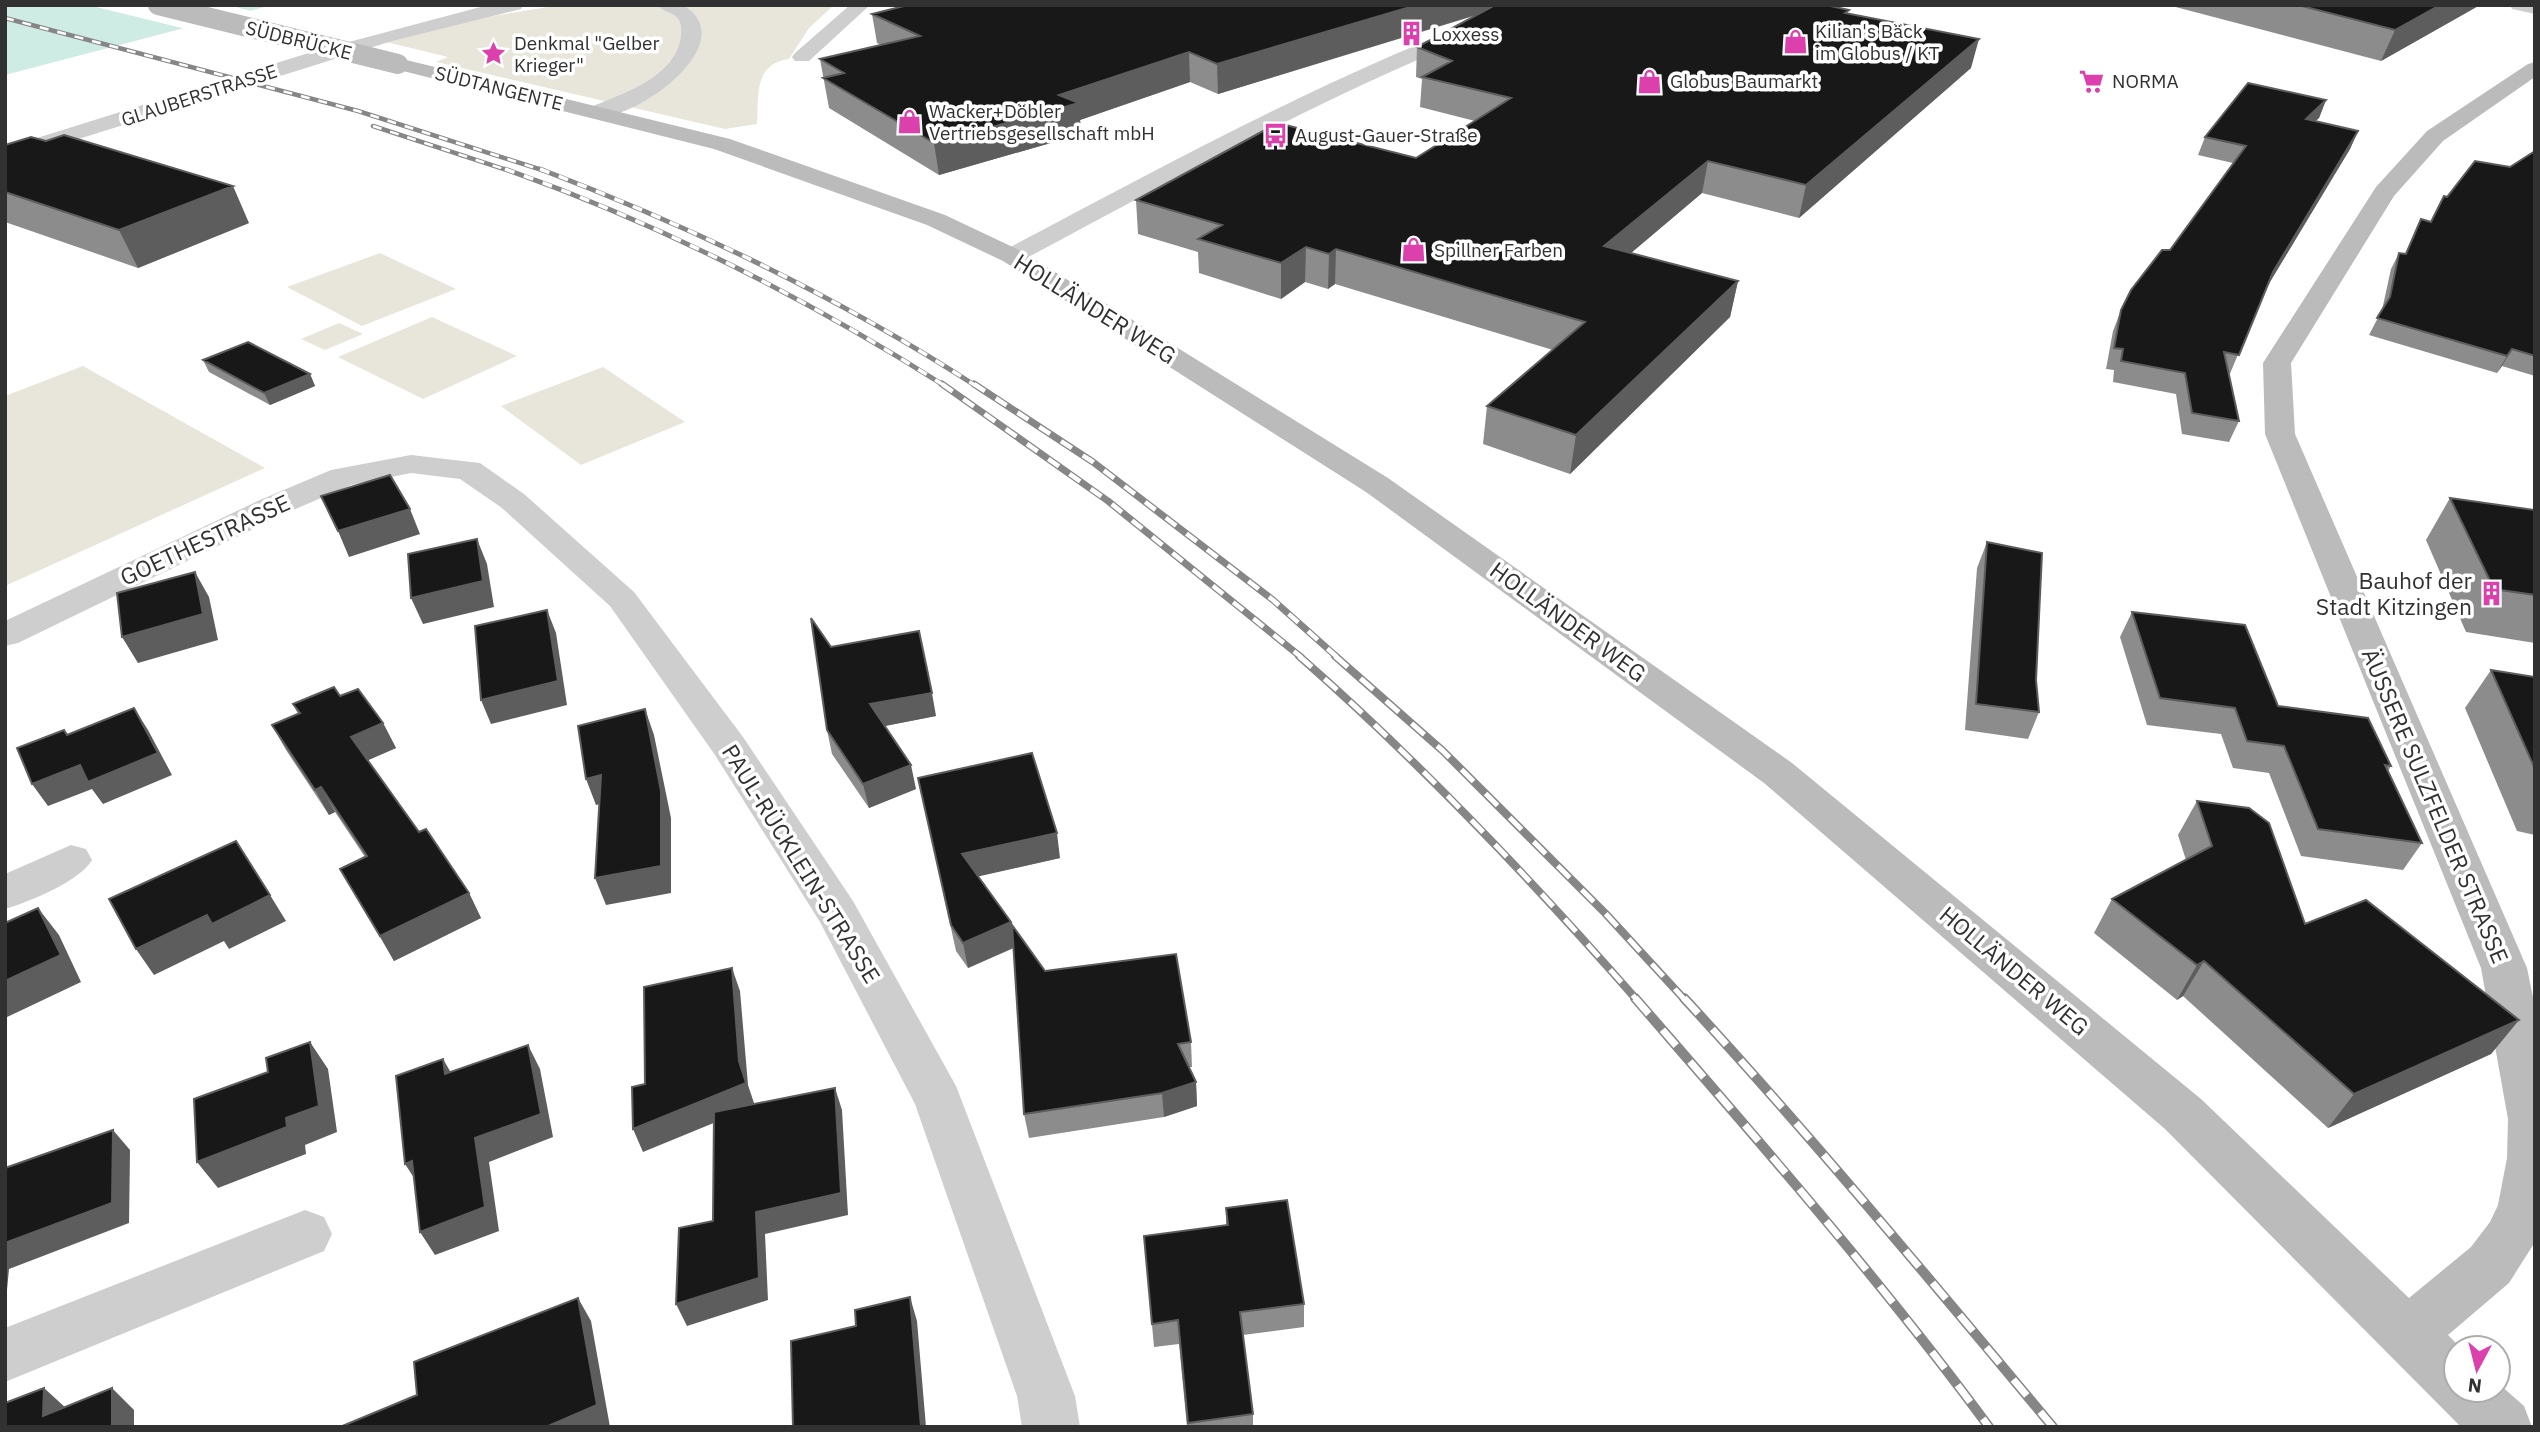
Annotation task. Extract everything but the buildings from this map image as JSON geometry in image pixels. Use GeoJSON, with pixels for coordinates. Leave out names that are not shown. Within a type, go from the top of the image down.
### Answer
{"type":"FeatureCollection","features":[{"type":"Feature","properties":{"kind":"main road","name":"SÜDBRÜCKE"},"geometry":{"type":"LineString","coordinates":[[158,5],[398,64]]}},
{"type":"Feature","properties":{"kind":"main road","name":"SÜDTANGENTE"},"geometry":{"type":"LineString","coordinates":[[398,64],[599,112]]}},
{"type":"Feature","properties":{"kind":"main road","name":"ÄUSSERE SULZFELDER STRASSE"},"geometry":{"type":"LineString","coordinates":[[2407,1335],[2490,1265],[2510,1238],[2524,1205],[2532,1158],[2534,1119],[2504,968],[2280,434],[2277,363],[2384,192],[2435,136],[2535,68]]}},
{"type":"Feature","properties":{"kind":"main road","name":"HOLLÄNDER WEG"},"geometry":{"type":"LineString","coordinates":[[599,112],[722,145],[809,174],[936,220],[1012,256],[1377,485],[1778,773],[2183,1114],[2407,1335]]}},
{"type":"Feature","properties":{"kind":"main road"},"geometry":{"type":"LineString","coordinates":[[2407,1335],[2442,1369]]}},
{"type":"Feature","properties":{"kind":"main road"},"geometry":{"type":"LineString","coordinates":[[2478,1404],[2502,1427]]}},
{"type":"Feature","properties":{"kind":"street","name":"GLAUBERSTRASSE"},"geometry":{"type":"LineString","coordinates":[[5,155],[150,112],[372,39],[514,5]]}},
{"type":"Feature","properties":{"kind":"street"},"geometry":{"type":"LineString","coordinates":[[599,112],[645,92],[673,71],[683,57],[692,36],[691,23],[685,14],[666,5]]}},
{"type":"Feature","properties":{"kind":"street"},"geometry":{"type":"LineString","coordinates":[[802,57],[861,5]]}},
{"type":"Feature","properties":{"kind":"street"},"geometry":{"type":"LineString","coordinates":[[1012,256],[1274,117],[1481,25],[1536,5]]}},
{"type":"Feature","properties":{"kind":"street"},"geometry":{"type":"LineString","coordinates":[[2519,5],[2535,8]]}},
{"type":"Feature","properties":{"kind":"street","name":"GOETHESTRASSE"},"geometry":{"type":"LineString","coordinates":[[5,635],[272,507],[342,477],[411,464]]}},
{"type":"Feature","properties":{"kind":"street","name":"PAUL-RÜCKLEIN-STRASSE"},"geometry":{"type":"LineString","coordinates":[[411,464],[469,470],[513,501],[622,599],[729,746],[837,913],[939,1101],[1046,1396],[1051,1427]]}},
{"type":"Feature","properties":{"kind":"street"},"geometry":{"type":"LineString","coordinates":[[5,892],[71,860]]}},
{"type":"Feature","properties":{"kind":"street"},"geometry":{"type":"LineString","coordinates":[[5,1354],[305,1234]]}},
{"type":"Feature","properties":{"kind":"shaded area"},"geometry":{"type":"Polygon","coordinates":[[[5,5],[272,5],[5,75],[5,5]]]}},
{"type":"Feature","properties":{"kind":"shaded area"},"geometry":{"type":"Polygon","coordinates":[[[560,5],[834,5],[809,28],[789,59],[777,62],[764,74],[760,83],[757,124],[725,129],[436,62],[448,57],[382,41],[456,22],[560,5]]]}},
{"type":"Feature","properties":{"kind":"shaded area"},"geometry":{"type":"Polygon","coordinates":[[[380,253],[456,289],[362,326],[287,287],[380,253]]]}},
{"type":"Feature","properties":{"kind":"shaded area"},"geometry":{"type":"Polygon","coordinates":[[[432,317],[517,356],[423,399],[338,357],[432,317]]]}},
{"type":"Feature","properties":{"kind":"shaded area"},"geometry":{"type":"Polygon","coordinates":[[[339,323],[363,334],[325,350],[301,339],[339,323]]]}},
{"type":"Feature","properties":{"kind":"shaded area"},"geometry":{"type":"Polygon","coordinates":[[[83,366],[265,468],[5,586],[5,396],[83,366]]]}},
{"type":"Feature","properties":{"kind":"shaded area"},"geometry":{"type":"Polygon","coordinates":[[[603,367],[685,422],[581,465],[501,406],[603,367]]]}},
{"type":"Feature","properties":{"kind":"pier"},"geometry":{"type":"Polygon","coordinates":[[[88,5],[228,5],[259,13],[190,30],[88,5]]]}},
{"type":"Feature","properties":{"kind":"railway"},"geometry":{"type":"LineString","coordinates":[[5,18],[358,111],[545,171]]}},
{"type":"Feature","properties":{"kind":"railway"},"geometry":{"type":"LineString","coordinates":[[373,126],[510,171]]}},
{"type":"Feature","properties":{"kind":"railway"},"geometry":{"type":"LineString","coordinates":[[505,169],[620,214],[731,265],[840,323],[944,385]]}},
{"type":"Feature","properties":{"kind":"railway"},"geometry":{"type":"LineString","coordinates":[[540,169],[653,215],[764,266],[871,323],[976,386]]}},
{"type":"Feature","properties":{"kind":"railway"},"geometry":{"type":"LineString","coordinates":[[974,384],[1093,462],[1273,600],[1337,657]]}},
{"type":"Feature","properties":{"kind":"railway"},"geometry":{"type":"LineString","coordinates":[[944,385],[1108,501],[1301,657]]}},
{"type":"Feature","properties":{"kind":"railway"},"geometry":{"type":"LineString","coordinates":[[1299,656],[1388,737],[1474,822],[1637,1000]]}},
{"type":"Feature","properties":{"kind":"railway"},"geometry":{"type":"LineString","coordinates":[[1335,656],[1443,751],[1605,913],[1685,1000]]}},
{"type":"Feature","properties":{"kind":"railway"},"geometry":{"type":"LineString","coordinates":[[1635,998],[1861,1263],[1989,1427]]}},
{"type":"Feature","properties":{"kind":"railway"},"geometry":{"type":"LineString","coordinates":[[1684,998],[1825,1157],[2053,1427]]}},
{"type":"Feature","properties":{"kind":"place","name":"Loxxess"},"geometry":{"type":"Point","coordinates":[1412,34]}},
{"type":"Feature","properties":{"kind":"place","name":"Kilian's Bäck im Globus / KT"},"geometry":{"type":"Point","coordinates":[1795,42]}},
{"type":"Feature","properties":{"kind":"place","name":"Denkmal \"Gelber Krieger\""},"geometry":{"type":"Point","coordinates":[494,54]}},
{"type":"Feature","properties":{"kind":"place","name":"Globus Baumarkt"},"geometry":{"type":"Point","coordinates":[1650,81]}},
{"type":"Feature","properties":{"kind":"place","name":"NORMA"},"geometry":{"type":"Point","coordinates":[2092,81]}},
{"type":"Feature","properties":{"kind":"place","name":"Wacker+Döbler Vertriebsgesellschaft mbH"},"geometry":{"type":"Point","coordinates":[909,122]}},
{"type":"Feature","properties":{"kind":"place","name":"August-Gauer-Straße"},"geometry":{"type":"Point","coordinates":[1275,135]}},
{"type":"Feature","properties":{"kind":"place","name":"Spillner Farben"},"geometry":{"type":"Point","coordinates":[1414,250]}},
{"type":"Feature","properties":{"kind":"place","name":"Bauhof der Stadt Kitzingen"},"geometry":{"type":"Point","coordinates":[2492,594]}}]}
